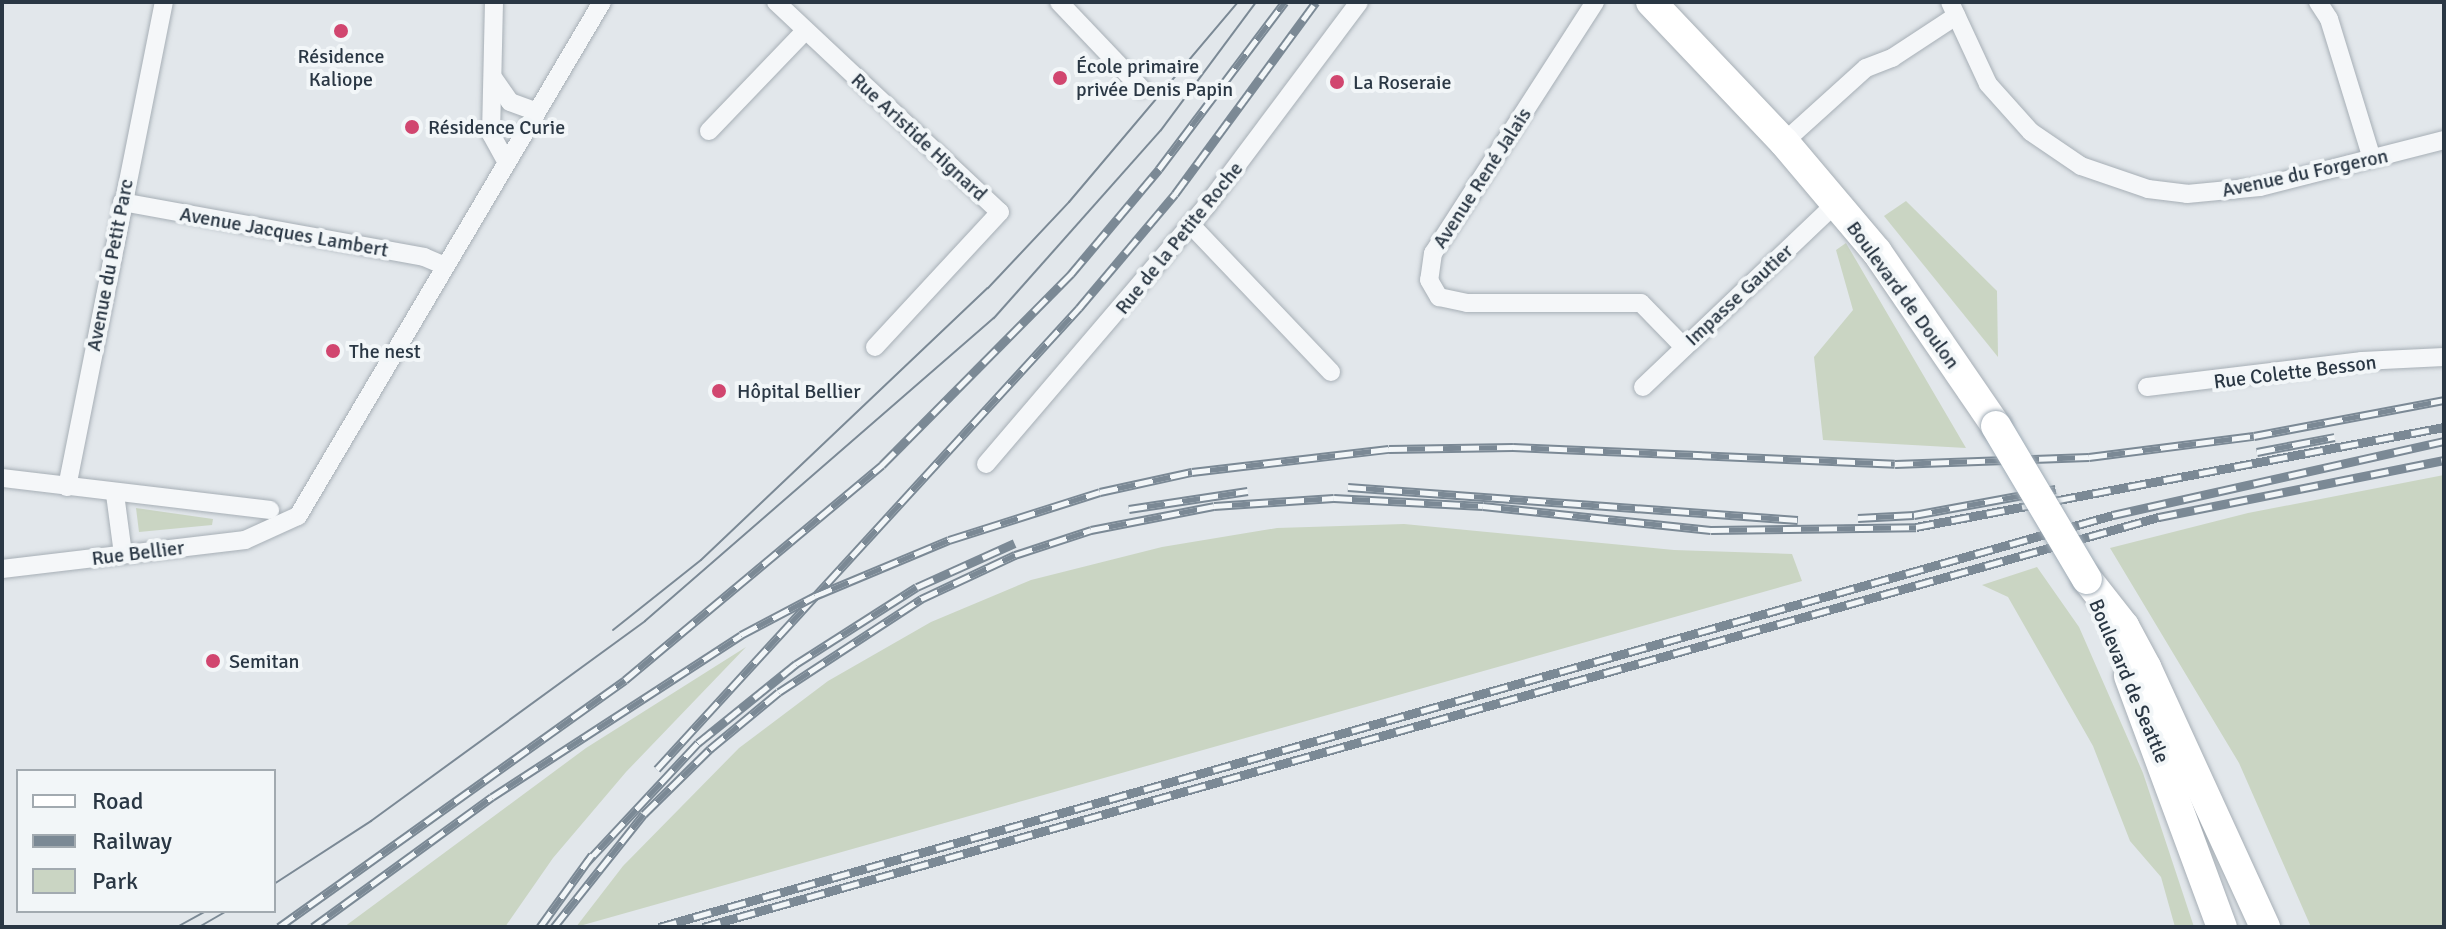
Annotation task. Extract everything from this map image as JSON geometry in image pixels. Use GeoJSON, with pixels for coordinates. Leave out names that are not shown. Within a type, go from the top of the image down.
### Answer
{"type":"FeatureCollection","features":[{"type":"Feature","properties":{"kind":"main road","name":"Boulevard de Doulon"},"geometry":{"type":"LineString","coordinates":[[1651,2],[1784,142],[1914,303],[1996,426],[2087,579]]}},
{"type":"Feature","properties":{"kind":"main road","name":"Boulevard de Seattle"},"geometry":{"type":"LineString","coordinates":[[2087,579],[2124,626],[2180,737],[2265,927]]}},
{"type":"Feature","properties":{"kind":"main road","name":"Boulevard de Seattle"},"geometry":{"type":"LineString","coordinates":[[2087,579],[2140,701],[2222,927]]}},
{"type":"Feature","properties":{"kind":"main road"},"geometry":{"type":"LineString","coordinates":[[2180,737],[2222,786],[2284,927]]}},
{"type":"Feature","properties":{"kind":"street","name":"Avenue du Petit Parc"},"geometry":{"type":"LineString","coordinates":[[67,487],[153,43],[164,2]]}},
{"type":"Feature","properties":{"kind":"street"},"geometry":{"type":"LineString","coordinates":[[494,2],[491,134],[505,159]]}},
{"type":"Feature","properties":{"kind":"street"},"geometry":{"type":"LineString","coordinates":[[445,266],[505,159],[602,2]]}},
{"type":"Feature","properties":{"kind":"street","name":"Rue Aristide Hignard"},"geometry":{"type":"LineString","coordinates":[[776,2],[1000,212],[875,347]]}},
{"type":"Feature","properties":{"kind":"street"},"geometry":{"type":"LineString","coordinates":[[1059,2],[1141,88]]}},
{"type":"Feature","properties":{"kind":"street","name":"Rue de la Petite Roche"},"geometry":{"type":"LineString","coordinates":[[986,464],[1191,225],[1359,2]]}},
{"type":"Feature","properties":{"kind":"street","name":"Avenue René Jalais"},"geometry":{"type":"LineString","coordinates":[[1595,2],[1433,253],[1429,280],[1439,297],[1467,303],[1641,303],[1684,347]]}},
{"type":"Feature","properties":{"kind":"street"},"geometry":{"type":"LineString","coordinates":[[2318,2],[2329,19],[2372,159]]}},
{"type":"Feature","properties":{"kind":"street"},"geometry":{"type":"LineString","coordinates":[[1784,142],[1866,68],[1892,58],[1953,9]]}},
{"type":"Feature","properties":{"kind":"street","name":"Avenue du Forgeron"},"geometry":{"type":"LineString","coordinates":[[1953,9],[1988,84],[2012,114],[2052,150],[2111,178],[2148,189],[2223,193],[2444,140]]}},
{"type":"Feature","properties":{"kind":"street"},"geometry":{"type":"LineString","coordinates":[[709,131],[805,31]]}},
{"type":"Feature","properties":{"kind":"street"},"geometry":{"type":"LineString","coordinates":[[494,79],[498,93],[535,111]]}},
{"type":"Feature","properties":{"kind":"street","name":"Avenue Jacques Lambert"},"geometry":{"type":"LineString","coordinates":[[122,202],[424,257],[445,266]]}},
{"type":"Feature","properties":{"kind":"street","name":"Impasse Gautier"},"geometry":{"type":"LineString","coordinates":[[1643,387],[1835,204]]}},
{"type":"Feature","properties":{"kind":"street"},"geometry":{"type":"LineString","coordinates":[[1191,225],[1331,372]]}},
{"type":"Feature","properties":{"kind":"street","name":"Rue Bellier"},"geometry":{"type":"LineString","coordinates":[[2,569],[245,540],[272,532],[298,516],[445,266]]}},
{"type":"Feature","properties":{"kind":"street","name":"Rue Colette Besson"},"geometry":{"type":"LineString","coordinates":[[2147,387],[2362,361],[2444,357]]}},
{"type":"Feature","properties":{"kind":"street"},"geometry":{"type":"LineString","coordinates":[[2,478],[115,494],[270,510]]}},
{"type":"Feature","properties":{"kind":"street"},"geometry":{"type":"LineString","coordinates":[[115,494],[123,554]]}},
{"type":"Feature","properties":{"kind":"green space"},"geometry":{"type":"Polygon","coordinates":[[[1906,201],[1997,291],[1998,357],[1884,216],[1906,201]]]}},
{"type":"Feature","properties":{"kind":"green space"},"geometry":{"type":"Polygon","coordinates":[[[1846,243],[1966,448],[1823,440],[1814,357],[1853,310],[1836,250],[1846,243]]]}},
{"type":"Feature","properties":{"kind":"green space"},"geometry":{"type":"Polygon","coordinates":[[[2444,475],[2444,927],[2311,927],[2239,763],[2110,548],[2248,513],[2444,475]]]}},
{"type":"Feature","properties":{"kind":"green space"},"geometry":{"type":"Polygon","coordinates":[[[136,508],[213,519],[212,525],[139,532],[136,508]]]}},
{"type":"Feature","properties":{"kind":"green space"},"geometry":{"type":"Polygon","coordinates":[[[1404,524],[1674,550],[1792,554],[1802,581],[576,927],[623,866],[739,748],[828,681],[931,622],[1031,580],[1162,547],[1277,528],[1404,524]]]}},
{"type":"Feature","properties":{"kind":"green space"},"geometry":{"type":"Polygon","coordinates":[[[2037,567],[2079,627],[2143,773],[2194,927],[2175,927],[2161,877],[2130,841],[2093,746],[2008,597],[1982,585],[2037,567]]]}},
{"type":"Feature","properties":{"kind":"green space"},"geometry":{"type":"Polygon","coordinates":[[[746,647],[626,772],[553,858],[505,927],[344,927],[586,748],[746,647]]]}},
{"type":"Feature","properties":{"kind":"tram line"},"geometry":{"type":"LineString","coordinates":[[613,630],[701,560],[988,288],[1069,202],[1238,2]]}},
{"type":"Feature","properties":{"kind":"tram line"},"geometry":{"type":"LineString","coordinates":[[276,883],[371,821],[645,621],[994,318],[1161,130],[1256,2]]}},
{"type":"Feature","properties":{"kind":"tram line"},"geometry":{"type":"LineString","coordinates":[[177,927],[202,913]]}},
{"type":"Feature","properties":{"kind":"tram line"},"geometry":{"type":"LineString","coordinates":[[199,927],[224,913]]}},
{"type":"Feature","properties":{"kind":"railway"},"geometry":{"type":"LineString","coordinates":[[279,927],[625,680],[882,465],[1071,274],[1159,169],[1285,2]]}},
{"type":"Feature","properties":{"kind":"railway"},"geometry":{"type":"LineString","coordinates":[[657,769],[1079,308],[1175,194],[1316,2]]}},
{"type":"Feature","properties":{"kind":"railway"},"geometry":{"type":"LineString","coordinates":[[313,927],[492,797],[741,635],[815,596],[949,540],[1100,492],[1192,472],[1389,449],[1513,447],[1895,464],[2089,457],[2254,436],[2444,400]]}},
{"type":"Feature","properties":{"kind":"railway"},"geometry":{"type":"LineString","coordinates":[[554,927],[644,814],[710,749],[779,692],[921,599],[1015,555],[1091,530],[1214,506],[1334,498],[1483,506],[1711,530],[1916,527],[2444,427]]}},
{"type":"Feature","properties":{"kind":"railway"},"geometry":{"type":"LineString","coordinates":[[2257,452],[2335,437]]}},
{"type":"Feature","properties":{"kind":"railway"},"geometry":{"type":"LineString","coordinates":[[659,927],[2113,515],[2444,441]]}},
{"type":"Feature","properties":{"kind":"railway"},"geometry":{"type":"LineString","coordinates":[[703,927],[2159,517],[2444,460]]}},
{"type":"Feature","properties":{"kind":"railway"},"geometry":{"type":"LineString","coordinates":[[1348,487],[1798,520]]}},
{"type":"Feature","properties":{"kind":"railway"},"geometry":{"type":"LineString","coordinates":[[1858,518],[1914,515],[2056,489]]}},
{"type":"Feature","properties":{"kind":"railway"},"geometry":{"type":"LineString","coordinates":[[1129,509],[1248,491]]}},
{"type":"Feature","properties":{"kind":"railway"},"geometry":{"type":"LineString","coordinates":[[587,862],[698,743],[796,664],[917,587],[1015,543]]}},
{"type":"Feature","properties":{"kind":"railway"},"geometry":{"type":"LineString","coordinates":[[540,927],[592,855]]}},
{"type":"Feature","properties":{"kind":"place","name":"Résidence Kaliope"},"geometry":{"type":"Point","coordinates":[341,31]}},
{"type":"Feature","properties":{"kind":"place","name":"École primaire privée Denis Papin"},"geometry":{"type":"Point","coordinates":[1060,78]}},
{"type":"Feature","properties":{"kind":"place","name":"La Roseraie"},"geometry":{"type":"Point","coordinates":[1337,82]}},
{"type":"Feature","properties":{"kind":"place","name":"Résidence Curie"},"geometry":{"type":"Point","coordinates":[412,127]}},
{"type":"Feature","properties":{"kind":"place","name":"The nest"},"geometry":{"type":"Point","coordinates":[333,351]}},
{"type":"Feature","properties":{"kind":"place","name":"Hôpital Bellier"},"geometry":{"type":"Point","coordinates":[719,391]}},
{"type":"Feature","properties":{"kind":"place","name":"Semitan"},"geometry":{"type":"Point","coordinates":[213,661]}}]}
